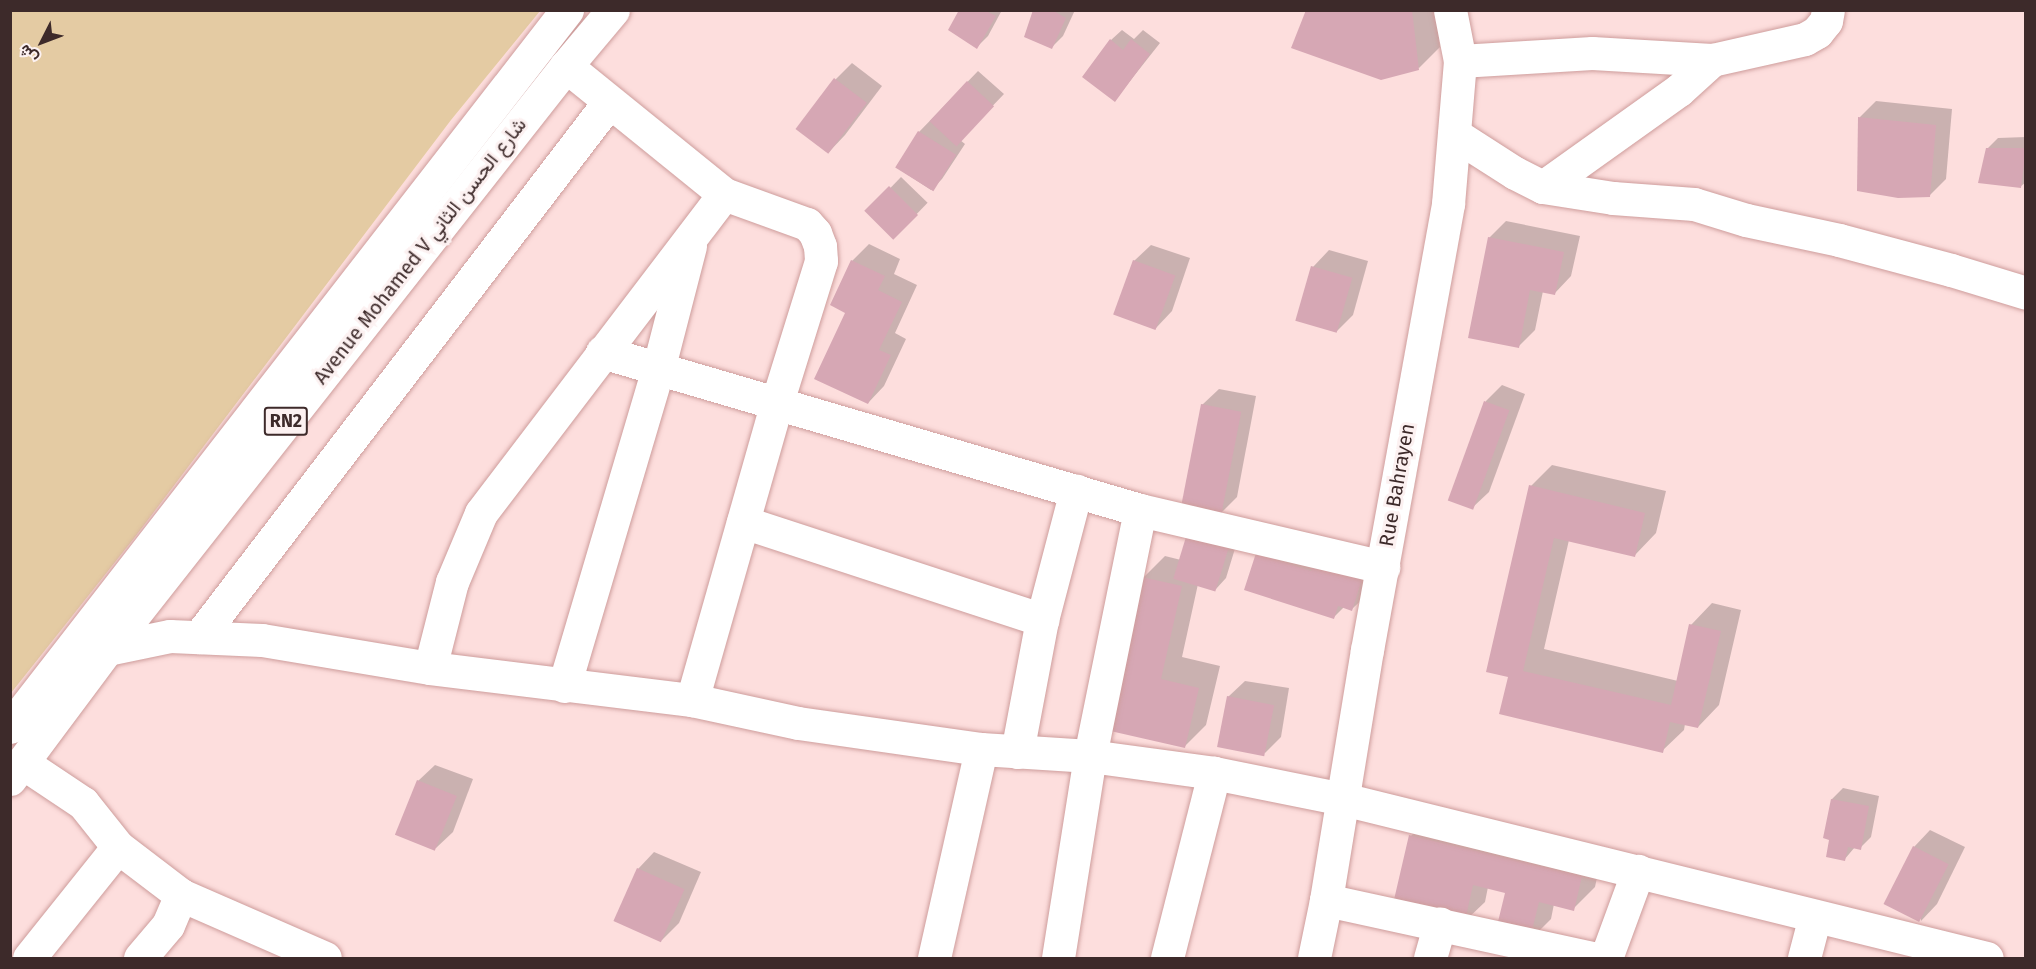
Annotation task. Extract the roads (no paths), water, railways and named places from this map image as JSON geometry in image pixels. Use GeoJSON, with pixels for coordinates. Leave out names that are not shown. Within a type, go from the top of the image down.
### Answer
{"type":"FeatureCollection","features":[{"type":"Feature","properties":{"kind":"main road","name":"Avenue Mohamed V شارع الحسن الثاني"},"geometry":{"type":"LineString","coordinates":[[10,727],[567,10]]}},
{"type":"Feature","properties":{"kind":"main road","name":"Avenue Mohamed V شارع الحسن الثاني"},"geometry":{"type":"LineString","coordinates":[[17,771],[107,649],[566,66],[613,10]]}},
{"type":"Feature","properties":{"kind":"main road","name":"Rue Bahrayen"},"geometry":{"type":"LineString","coordinates":[[1314,958],[1448,204],[1460,61],[1449,10]]}},
{"type":"Feature","properties":{"kind":"main road"},"geometry":{"type":"LineString","coordinates":[[1460,61],[1592,53],[1712,60],[1805,39],[1816,32],[1826,21],[1828,10]]}},
{"type":"Feature","properties":{"kind":"main road"},"geometry":{"type":"LineString","coordinates":[[1543,187],[1679,90],[1712,60]]}},
{"type":"Feature","properties":{"kind":"main road"},"geometry":{"type":"LineString","coordinates":[[566,66],[724,195],[807,224],[815,233],[820,246],[821,261],[777,402],[692,700]]}},
{"type":"Feature","properties":{"kind":"main road"},"geometry":{"type":"LineString","coordinates":[[199,637],[609,102]]}},
{"type":"Feature","properties":{"kind":"main road"},"geometry":{"type":"LineString","coordinates":[[1454,134],[1515,173],[1543,187],[1613,198],[1694,204],[1746,220],[1839,240],[1951,270],[2025,293]]}},
{"type":"Feature","properties":{"kind":"main road"},"geometry":{"type":"LineString","coordinates":[[430,668],[452,582],[481,513],[724,195]]}},
{"type":"Feature","properties":{"kind":"main road"},"geometry":{"type":"LineString","coordinates":[[564,686],[660,366],[693,233]]}},
{"type":"Feature","properties":{"kind":"main road"},"geometry":{"type":"LineString","coordinates":[[602,352],[660,366],[1140,510],[1383,567]]}},
{"type":"Feature","properties":{"kind":"main road"},"geometry":{"type":"LineString","coordinates":[[1017,752],[1042,620],[1076,490]]}},
{"type":"Feature","properties":{"kind":"main road"},"geometry":{"type":"LineString","coordinates":[[1058,958],[1090,756],[1140,510]]}},
{"type":"Feature","properties":{"kind":"main road"},"geometry":{"type":"LineString","coordinates":[[743,522],[1042,620]]}},
{"type":"Feature","properties":{"kind":"main road"},"geometry":{"type":"LineString","coordinates":[[107,649],[170,636],[262,640],[430,668],[692,700],[798,723],[981,749],[1090,756],[1214,773],[1343,800],[1987,958]]}},
{"type":"Feature","properties":{"kind":"main road"},"geometry":{"type":"LineString","coordinates":[[934,958],[981,749]]}},
{"type":"Feature","properties":{"kind":"main road"},"geometry":{"type":"LineString","coordinates":[[17,771],[83,803],[118,847],[181,895],[325,958]]}},
{"type":"Feature","properties":{"kind":"main road"},"geometry":{"type":"LineString","coordinates":[[1167,958],[1214,773]]}},
{"type":"Feature","properties":{"kind":"main road"},"geometry":{"type":"LineString","coordinates":[[29,958],[118,847]]}},
{"type":"Feature","properties":{"kind":"main road"},"geometry":{"type":"LineString","coordinates":[[1605,958],[1638,871]]}},
{"type":"Feature","properties":{"kind":"main road"},"geometry":{"type":"LineString","coordinates":[[141,958],[168,925],[181,895]]}},
{"type":"Feature","properties":{"kind":"main road"},"geometry":{"type":"LineString","coordinates":[[1326,900],[1440,923],[1510,949],[1593,958]]}},
{"type":"Feature","properties":{"kind":"main road"},"geometry":{"type":"LineString","coordinates":[[1804,958],[1815,916]]}},
{"type":"Feature","properties":{"kind":"main road"},"geometry":{"type":"LineString","coordinates":[[1430,958],[1440,923]]}},
{"type":"Feature","properties":{"kind":"main road"},"geometry":{"type":"LineString","coordinates":[[164,958],[168,925]]}}]}
